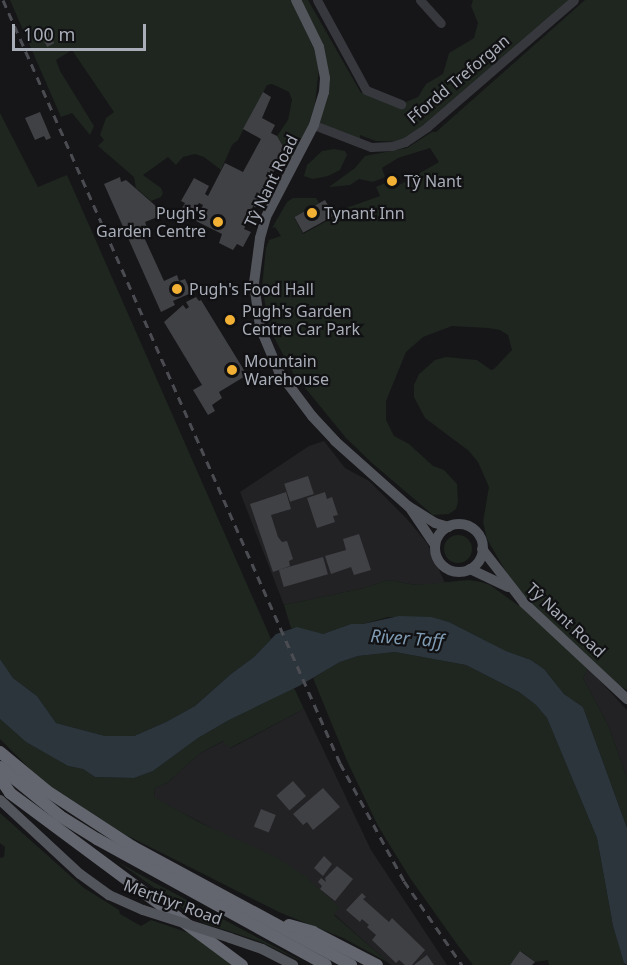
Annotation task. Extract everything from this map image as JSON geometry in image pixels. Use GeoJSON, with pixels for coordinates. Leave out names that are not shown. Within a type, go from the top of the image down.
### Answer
{"type":"FeatureCollection","features":[{"type":"Feature","properties":{"kind":"highway"},"geometry":{"type":"LineString","coordinates":[[0,752],[21,771],[72,809],[133,848],[351,965]]}},
{"type":"Feature","properties":{"kind":"highway"},"geometry":{"type":"LineString","coordinates":[[0,767],[60,816],[97,839],[326,965]]}},
{"type":"Feature","properties":{"kind":"highway"},"geometry":{"type":"LineString","coordinates":[[0,778],[10,793],[68,833],[242,965]]}},
{"type":"Feature","properties":{"kind":"highway"},"geometry":{"type":"LineString","coordinates":[[259,915],[313,932],[378,965]]}},
{"type":"Feature","properties":{"kind":"main road","name":"Tŷ Nant Road"},"geometry":{"type":"LineString","coordinates":[[296,0],[323,63],[324,92],[314,125],[266,218],[260,238],[254,283],[260,327],[279,372],[312,416],[408,506],[435,523],[448,527],[456,524],[471,528],[477,534],[482,549],[511,589],[627,699]]}},
{"type":"Feature","properties":{"kind":"main road","name":"Tŷ Nant Road"},"geometry":{"type":"LineString","coordinates":[[408,506],[430,541],[435,544],[436,556],[447,569],[462,572],[470,569],[511,589]]}},
{"type":"Feature","properties":{"kind":"main road"},"geometry":{"type":"LineString","coordinates":[[435,544],[441,532],[448,527]]}},
{"type":"Feature","properties":{"kind":"main road"},"geometry":{"type":"LineString","coordinates":[[470,569],[481,557],[482,549]]}},
{"type":"Feature","properties":{"kind":"main road","name":"Merthyr Road"},"geometry":{"type":"LineString","coordinates":[[0,800],[80,874],[110,895],[143,910],[262,949],[293,965]]}},
{"type":"Feature","properties":{"kind":"street"},"geometry":{"type":"LineString","coordinates":[[317,0],[366,90],[401,104]]}},
{"type":"Feature","properties":{"kind":"street"},"geometry":{"type":"LineString","coordinates":[[420,0],[441,23]]}},
{"type":"Feature","properties":{"kind":"street","name":"Ffordd Treforgan"},"geometry":{"type":"LineString","coordinates":[[314,125],[371,147],[392,146],[405,142],[427,127],[574,0]]}},
{"type":"Feature","properties":{"kind":"shaded area"},"geometry":{"type":"Polygon","coordinates":[[[10,0],[291,0],[314,49],[319,67],[315,104],[303,143],[297,153],[284,163],[285,150],[277,136],[288,120],[292,100],[289,92],[272,84],[267,85],[238,140],[232,145],[221,170],[204,157],[195,154],[183,157],[176,165],[168,157],[143,175],[161,188],[163,193],[161,197],[151,201],[136,188],[134,177],[98,146],[104,140],[100,135],[106,118],[114,112],[72,50],[56,60],[60,71],[94,126],[90,135],[72,113],[61,117],[10,0]]]}},
{"type":"Feature","properties":{"kind":"shaded area"},"geometry":{"type":"Polygon","coordinates":[[[296,0],[308,0],[361,93],[366,90],[401,104],[418,97],[426,84],[443,74],[449,53],[474,38],[478,23],[471,6],[473,0],[574,0],[405,142],[376,141],[360,135],[360,144],[314,125],[325,78],[296,0]]]}},
{"type":"Feature","properties":{"kind":"shaded area"},"geometry":{"type":"Polygon","coordinates":[[[585,0],[627,0],[627,690],[588,668],[583,678],[608,725],[627,778],[627,828],[583,707],[564,694],[544,669],[531,660],[506,651],[449,622],[432,617],[388,617],[363,624],[351,624],[323,634],[312,633],[291,628],[284,605],[364,588],[388,580],[416,585],[469,580],[481,582],[490,585],[519,606],[524,603],[487,539],[483,522],[489,487],[478,462],[469,451],[425,418],[414,397],[414,385],[419,374],[435,360],[446,357],[477,360],[491,370],[494,369],[512,350],[508,335],[500,330],[488,328],[452,326],[423,337],[406,352],[386,401],[386,420],[394,436],[409,444],[433,466],[444,470],[457,484],[456,509],[449,514],[433,515],[346,438],[293,373],[270,330],[262,287],[266,248],[269,240],[281,236],[275,227],[272,228],[287,202],[293,198],[316,198],[319,203],[294,217],[303,234],[334,217],[332,213],[380,196],[376,187],[390,181],[394,188],[439,162],[430,148],[398,158],[382,168],[385,177],[373,182],[359,179],[350,185],[329,187],[355,168],[365,156],[407,148],[432,132],[436,132],[585,0]]]}},
{"type":"Feature","properties":{"kind":"shaded area"},"geometry":{"type":"Polygon","coordinates":[[[0,113],[38,187],[67,175],[271,639],[254,657],[195,706],[134,736],[105,736],[56,723],[37,696],[13,678],[0,659],[0,113]]]}},
{"type":"Feature","properties":{"kind":"shaded area"},"geometry":{"type":"Polygon","coordinates":[[[334,149],[345,151],[347,155],[340,170],[328,176],[313,179],[304,176],[307,165],[322,151],[334,149]]]}},
{"type":"Feature","properties":{"kind":"shaded area"},"geometry":{"type":"Polygon","coordinates":[[[324,441],[345,468],[369,481],[407,519],[427,543],[445,583],[416,585],[388,580],[364,588],[284,605],[240,492],[309,446],[324,441]]]}},
{"type":"Feature","properties":{"kind":"shaded area"},"geometry":{"type":"Polygon","coordinates":[[[458,535],[468,539],[472,549],[468,559],[458,563],[448,559],[444,549],[448,539],[458,535]]]}},
{"type":"Feature","properties":{"kind":"shaded area"},"geometry":{"type":"Polygon","coordinates":[[[395,652],[466,665],[519,692],[536,705],[547,718],[597,838],[613,926],[625,965],[549,965],[548,960],[535,962],[521,951],[510,965],[473,965],[459,947],[410,878],[378,826],[347,761],[313,678],[340,662],[358,656],[395,652]]]}},
{"type":"Feature","properties":{"kind":"shaded area"},"geometry":{"type":"Polygon","coordinates":[[[588,668],[627,710],[627,778],[608,725],[583,678],[588,668]]]}},
{"type":"Feature","properties":{"kind":"shaded area"},"geometry":{"type":"Polygon","coordinates":[[[294,688],[304,709],[230,748],[223,741],[199,754],[167,783],[155,788],[154,797],[199,822],[276,857],[305,876],[339,907],[334,915],[389,963],[343,938],[281,913],[124,834],[41,780],[0,739],[0,719],[26,742],[68,766],[83,769],[95,777],[134,778],[153,771],[198,738],[229,720],[294,688]]]}},
{"type":"Feature","properties":{"kind":"shaded area"},"geometry":{"type":"Polygon","coordinates":[[[304,709],[371,850],[447,965],[391,965],[334,914],[339,907],[227,836],[154,798],[155,788],[167,783],[199,754],[224,741],[231,748],[304,709]]]}},
{"type":"Feature","properties":{"kind":"shaded area"},"geometry":{"type":"Polygon","coordinates":[[[0,813],[84,888],[119,910],[120,914],[141,926],[151,920],[192,934],[233,965],[0,965],[0,858],[4,857],[5,847],[0,843],[0,813]]]}},
{"type":"Feature","properties":{"kind":"shaded area"},"geometry":{"type":"Polygon","coordinates":[[[118,862],[309,965],[261,942],[204,923],[118,862]]]}},
{"type":"Feature","properties":{"kind":"water","name":"River Taff"},"geometry":{"type":"Polygon","coordinates":[[[399,616],[432,617],[449,622],[506,651],[531,660],[544,669],[564,694],[583,707],[627,828],[627,965],[624,963],[613,926],[597,838],[547,718],[536,705],[519,692],[466,665],[395,652],[358,656],[340,662],[299,686],[229,720],[198,738],[153,771],[134,778],[95,777],[83,769],[68,766],[26,742],[0,719],[0,659],[13,678],[37,696],[56,723],[105,736],[134,736],[195,706],[254,657],[276,634],[297,627],[323,634],[351,624],[363,624],[399,616]]]}},
{"type":"Feature","properties":{"kind":"building"},"geometry":{"type":"Polygon","coordinates":[[[47,29],[54,43],[47,47],[40,33],[47,29]]]}},
{"type":"Feature","properties":{"kind":"building"},"geometry":{"type":"Polygon","coordinates":[[[263,92],[271,97],[262,118],[275,125],[271,133],[277,136],[285,150],[244,229],[251,232],[243,247],[237,244],[233,250],[219,243],[222,234],[196,221],[203,205],[199,203],[191,215],[181,210],[185,203],[181,201],[194,178],[209,186],[205,194],[208,196],[225,163],[243,172],[261,139],[243,129],[263,92]]]}},
{"type":"Feature","properties":{"kind":"building"},"geometry":{"type":"Polygon","coordinates":[[[40,112],[51,138],[46,140],[44,136],[35,140],[25,118],[40,112]]]}},
{"type":"Feature","properties":{"kind":"building"},"geometry":{"type":"Polygon","coordinates":[[[120,177],[121,182],[126,180],[165,214],[145,222],[149,233],[143,235],[164,281],[177,275],[179,281],[185,279],[191,293],[173,301],[175,305],[161,312],[104,184],[120,177]]]}},
{"type":"Feature","properties":{"kind":"building"},"geometry":{"type":"Polygon","coordinates":[[[325,200],[334,216],[303,233],[294,217],[325,200]]]}},
{"type":"Feature","properties":{"kind":"building"},"geometry":{"type":"Polygon","coordinates":[[[196,297],[199,301],[201,300],[247,375],[219,392],[222,398],[212,405],[215,411],[208,415],[193,390],[202,385],[164,322],[183,305],[186,309],[189,307],[186,302],[196,297]]]}},
{"type":"Feature","properties":{"kind":"building"},"geometry":{"type":"Polygon","coordinates":[[[308,476],[314,494],[290,502],[284,484],[308,476]]]}},
{"type":"Feature","properties":{"kind":"building"},"geometry":{"type":"Polygon","coordinates":[[[286,492],[291,509],[271,515],[278,537],[282,542],[287,541],[293,559],[289,561],[290,566],[273,572],[250,504],[286,492]]]}},
{"type":"Feature","properties":{"kind":"building"},"geometry":{"type":"Polygon","coordinates":[[[325,492],[327,499],[332,497],[338,515],[333,516],[335,522],[317,528],[307,498],[325,492]]]}},
{"type":"Feature","properties":{"kind":"building"},"geometry":{"type":"Polygon","coordinates":[[[359,534],[371,570],[354,575],[351,567],[331,574],[325,556],[346,550],[343,539],[359,534]]]}},
{"type":"Feature","properties":{"kind":"building"},"geometry":{"type":"Polygon","coordinates":[[[323,557],[328,574],[284,587],[279,570],[323,557]]]}},
{"type":"Feature","properties":{"kind":"building"},"geometry":{"type":"Polygon","coordinates":[[[293,781],[306,796],[290,811],[276,795],[293,781]]]}},
{"type":"Feature","properties":{"kind":"building"},"geometry":{"type":"Polygon","coordinates":[[[323,788],[340,807],[313,830],[307,822],[303,825],[293,814],[323,788]]]}},
{"type":"Feature","properties":{"kind":"building"},"geometry":{"type":"Polygon","coordinates":[[[261,809],[276,815],[269,833],[254,827],[261,809]]]}},
{"type":"Feature","properties":{"kind":"building"},"geometry":{"type":"Polygon","coordinates":[[[324,856],[332,864],[323,876],[314,868],[324,856]]]}},
{"type":"Feature","properties":{"kind":"building"},"geometry":{"type":"Polygon","coordinates":[[[337,866],[353,879],[335,901],[320,889],[322,886],[318,882],[321,878],[326,882],[325,878],[337,866]]]}},
{"type":"Feature","properties":{"kind":"building"},"geometry":{"type":"Polygon","coordinates":[[[362,893],[366,897],[363,899],[389,922],[392,918],[425,950],[412,965],[405,965],[399,960],[396,963],[372,940],[376,935],[367,927],[369,925],[362,919],[360,922],[346,910],[362,893]]]}},
{"type":"Feature","properties":{"kind":"building"},"geometry":{"type":"Polygon","coordinates":[[[520,951],[535,962],[532,965],[510,965],[520,951]]]}},
{"type":"Feature","properties":{"kind":"building"},"geometry":{"type":"Polygon","coordinates":[[[427,955],[434,965],[414,965],[427,955]]]}},
{"type":"Feature","properties":{"kind":"railway"},"geometry":{"type":"LineString","coordinates":[[3,0],[340,763],[404,881],[462,965]]}},
{"type":"Feature","properties":{"kind":"place","name":"Tŷ Nant"},"geometry":{"type":"Point","coordinates":[392,181]}},
{"type":"Feature","properties":{"kind":"place","name":"Tynant Inn"},"geometry":{"type":"Point","coordinates":[312,213]}},
{"type":"Feature","properties":{"kind":"place","name":"Pugh's Garden Centre"},"geometry":{"type":"Point","coordinates":[218,222]}},
{"type":"Feature","properties":{"kind":"place","name":"Pugh's Food Hall"},"geometry":{"type":"Point","coordinates":[177,289]}},
{"type":"Feature","properties":{"kind":"place","name":"Pugh's Garden Centre Car Park"},"geometry":{"type":"Point","coordinates":[230,320]}},
{"type":"Feature","properties":{"kind":"place","name":"Mountain Warehouse"},"geometry":{"type":"Point","coordinates":[232,370]}}]}
